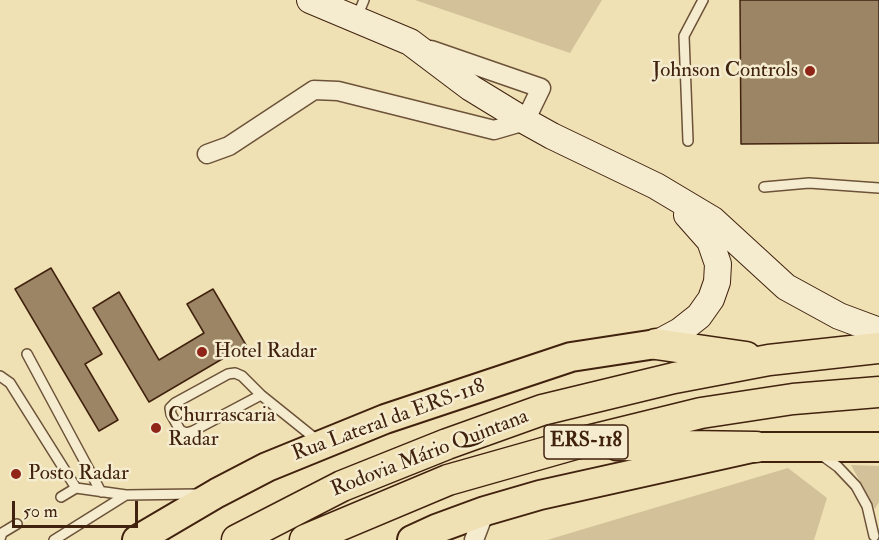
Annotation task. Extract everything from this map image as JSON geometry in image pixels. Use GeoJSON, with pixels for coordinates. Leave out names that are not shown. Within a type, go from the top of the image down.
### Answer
{"type":"FeatureCollection","features":[{"type":"Feature","properties":{"kind":"highway"},"geometry":{"type":"LineString","coordinates":[[656,344],[770,360]]}},
{"type":"Feature","properties":{"kind":"highway","name":"Rodovia Mário Quintana"},"geometry":{"type":"LineString","coordinates":[[237,540],[342,486],[447,444],[542,410],[674,378],[770,360],[879,348]]}},
{"type":"Feature","properties":{"kind":"highway","name":"Rodovia Mário Quintana"},"geometry":{"type":"LineString","coordinates":[[305,540],[448,480],[575,444],[701,414],[794,399],[879,392]]}},
{"type":"Feature","properties":{"kind":"highway"},"geometry":{"type":"LineString","coordinates":[[575,444],[756,447]]}},
{"type":"Feature","properties":{"kind":"main road"},"geometry":{"type":"LineString","coordinates":[[310,0],[360,10],[410,42],[471,88],[525,121],[656,186],[713,220],[786,287],[839,316],[879,331]]}},
{"type":"Feature","properties":{"kind":"main road"},"geometry":{"type":"LineString","coordinates":[[656,186],[695,223],[710,241],[718,264],[717,282],[711,299],[699,316],[680,331],[656,344]]}},
{"type":"Feature","properties":{"kind":"main road","name":"Rua Lateral da ERS-118"},"geometry":{"type":"LineString","coordinates":[[137,540],[267,467],[385,419],[571,357],[656,344]]}},
{"type":"Feature","properties":{"kind":"main road"},"geometry":{"type":"LineString","coordinates":[[412,540],[485,511],[540,495],[756,447],[879,447]]}},
{"type":"Feature","properties":{"kind":"street"},"geometry":{"type":"LineString","coordinates":[[207,154],[230,146],[314,90],[338,91],[494,130],[525,121],[541,88],[410,42]]}},
{"type":"Feature","properties":{"kind":"street"},"geometry":{"type":"LineString","coordinates":[[474,540],[485,511]]}},
{"type":"Feature","properties":{"kind":"lane"},"geometry":{"type":"LineString","coordinates":[[688,141],[684,36],[703,0]]}},
{"type":"Feature","properties":{"kind":"lane"},"geometry":{"type":"LineString","coordinates":[[764,187],[809,183],[879,188]]}},
{"type":"Feature","properties":{"kind":"lane"},"geometry":{"type":"LineString","coordinates":[[27,354],[101,492]]}},
{"type":"Feature","properties":{"kind":"lane"},"geometry":{"type":"LineString","coordinates":[[261,395],[186,433],[180,430],[171,414],[170,408],[175,403],[228,374],[235,373],[242,376],[261,395],[312,436],[318,446]]}},
{"type":"Feature","properties":{"kind":"lane"},"geometry":{"type":"LineString","coordinates":[[0,376],[10,382],[76,488]]}},
{"type":"Feature","properties":{"kind":"lane"},"geometry":{"type":"LineString","coordinates":[[811,448],[838,467],[856,486],[867,506],[872,538]]}},
{"type":"Feature","properties":{"kind":"lane"},"geometry":{"type":"LineString","coordinates":[[61,497],[76,488],[126,495],[217,494]]}},
{"type":"Feature","properties":{"kind":"lane"},"geometry":{"type":"LineString","coordinates":[[54,540],[126,495]]}},
{"type":"Feature","properties":{"kind":"lane"},"geometry":{"type":"LineString","coordinates":[[0,539],[2,533],[17,524]]}},
{"type":"Feature","properties":{"kind":"lane"},"geometry":{"type":"LineString","coordinates":[[872,538],[879,525]]}},
{"type":"Feature","properties":{"kind":"shaded area"},"geometry":{"type":"Polygon","coordinates":[[[415,0],[602,0],[570,53],[415,0]]]}},
{"type":"Feature","properties":{"kind":"shaded area"},"geometry":{"type":"Polygon","coordinates":[[[851,465],[879,466],[879,502],[875,509],[851,465]]]}},
{"type":"Feature","properties":{"kind":"shaded area"},"geometry":{"type":"Polygon","coordinates":[[[788,468],[827,498],[814,540],[547,540],[788,468]]]}},
{"type":"Feature","properties":{"kind":"building","name":"Johnson Controls"},"geometry":{"type":"Polygon","coordinates":[[[740,0],[879,0],[879,143],[741,144],[740,0]]]}},
{"type":"Feature","properties":{"kind":"building"},"geometry":{"type":"Polygon","coordinates":[[[51,268],[102,354],[85,364],[118,420],[99,431],[15,289],[51,268]]]}},
{"type":"Feature","properties":{"kind":"building","name":"Hotel Radar"},"geometry":{"type":"Polygon","coordinates":[[[213,289],[246,345],[149,402],[93,308],[119,292],[159,360],[204,333],[187,304],[213,289]]]}},
{"type":"Feature","properties":{"kind":"place","name":"Johnson Controls"},"geometry":{"type":"Point","coordinates":[810,71]}},
{"type":"Feature","properties":{"kind":"place","name":"Hotel Radar"},"geometry":{"type":"Point","coordinates":[202,352]}},
{"type":"Feature","properties":{"kind":"place","name":"Churrascaria Radar"},"geometry":{"type":"Point","coordinates":[156,428]}},
{"type":"Feature","properties":{"kind":"place","name":"Posto Radar"},"geometry":{"type":"Point","coordinates":[16,474]}}]}
